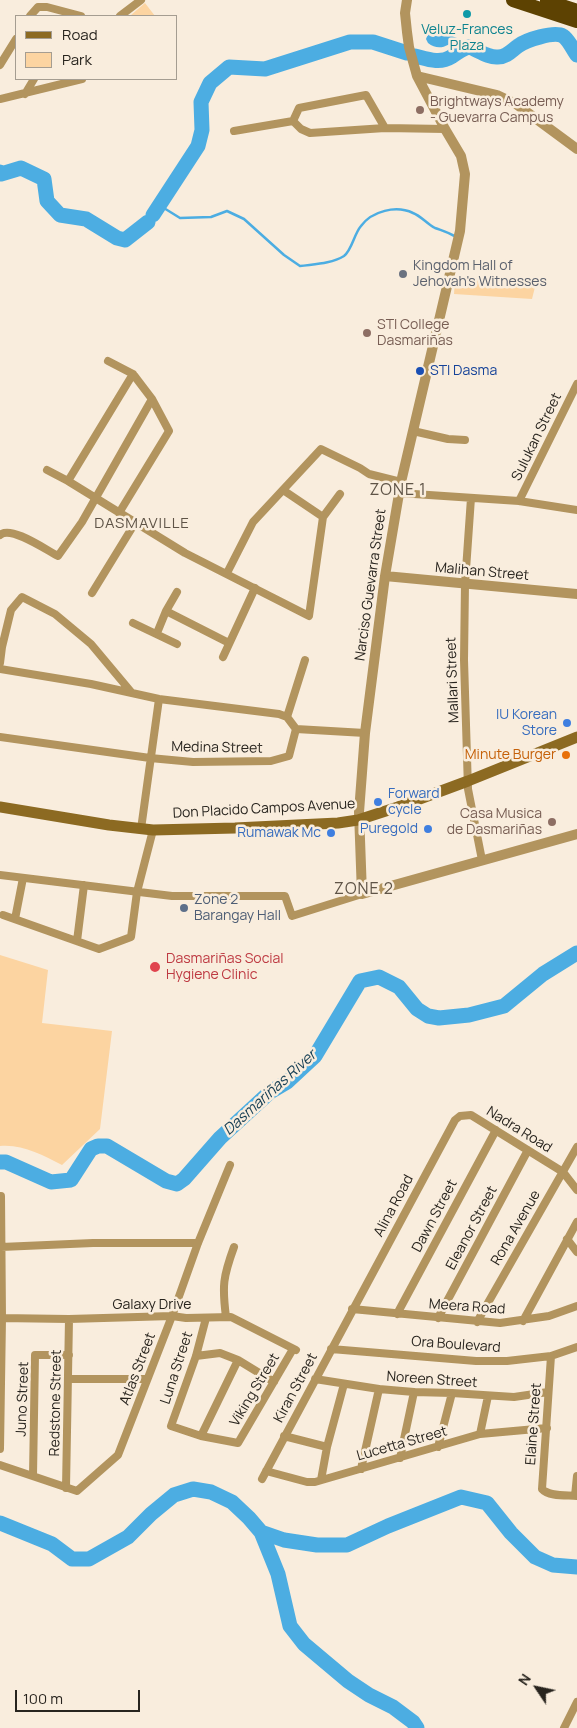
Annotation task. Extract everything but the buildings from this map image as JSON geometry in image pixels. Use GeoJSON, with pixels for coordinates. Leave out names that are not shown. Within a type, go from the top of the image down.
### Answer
{"type":"FeatureCollection","features":[{"type":"Feature","properties":{"kind":"highway"},"geometry":{"type":"LineString","coordinates":[[513,0],[577,21]]}},
{"type":"Feature","properties":{"kind":"highway"},"geometry":{"type":"LineString","coordinates":[[543,0],[577,11]]}},
{"type":"Feature","properties":{"kind":"main road","name":"Don Placido Campos Avenue"},"geometry":{"type":"LineString","coordinates":[[0,807],[109,825],[153,830],[338,823],[358,820],[468,781],[577,737]]}},
{"type":"Feature","properties":{"kind":"street"},"geometry":{"type":"LineString","coordinates":[[121,15],[141,0]]}},
{"type":"Feature","properties":{"kind":"street","name":"Narciso Guevarra Street"},"geometry":{"type":"LineString","coordinates":[[362,894],[358,820],[365,733],[385,576],[401,482],[460,231],[464,164],[417,76],[407,32],[407,0]]}},
{"type":"Feature","properties":{"kind":"street"},"geometry":{"type":"LineString","coordinates":[[31,15],[38,7],[47,7],[74,15]]}},
{"type":"Feature","properties":{"kind":"street"},"geometry":{"type":"LineString","coordinates":[[0,65],[15,40]]}},
{"type":"Feature","properties":{"kind":"street"},"geometry":{"type":"LineString","coordinates":[[417,76],[456,84],[503,98],[516,104],[577,149]]}},
{"type":"Feature","properties":{"kind":"street"},"geometry":{"type":"LineString","coordinates":[[25,94],[33,80]]}},
{"type":"Feature","properties":{"kind":"street"},"geometry":{"type":"LineString","coordinates":[[0,99],[78,80]]}},
{"type":"Feature","properties":{"kind":"street"},"geometry":{"type":"LineString","coordinates":[[293,121],[299,108],[366,95],[385,128]]}},
{"type":"Feature","properties":{"kind":"street"},"geometry":{"type":"LineString","coordinates":[[293,121],[301,129],[310,133],[385,128],[445,129]]}},
{"type":"Feature","properties":{"kind":"street"},"geometry":{"type":"LineString","coordinates":[[234,131],[293,121]]}},
{"type":"Feature","properties":{"kind":"street"},"geometry":{"type":"LineString","coordinates":[[108,361],[133,374],[152,399],[169,431],[119,513]]}},
{"type":"Feature","properties":{"kind":"street"},"geometry":{"type":"LineString","coordinates":[[68,481],[133,374]]}},
{"type":"Feature","properties":{"kind":"street","name":"Sulukan Street"},"geometry":{"type":"LineString","coordinates":[[519,500],[577,384]]}},
{"type":"Feature","properties":{"kind":"street"},"geometry":{"type":"LineString","coordinates":[[0,535],[2,532],[9,531],[58,556],[82,522],[152,399]]}},
{"type":"Feature","properties":{"kind":"street"},"geometry":{"type":"LineString","coordinates":[[413,430],[448,439],[465,440]]}},
{"type":"Feature","properties":{"kind":"street"},"geometry":{"type":"LineString","coordinates":[[227,573],[253,522],[321,449],[369,474],[401,482]]}},
{"type":"Feature","properties":{"kind":"street"},"geometry":{"type":"LineString","coordinates":[[47,470],[185,552],[309,616],[323,517],[340,494]]}},
{"type":"Feature","properties":{"kind":"street"},"geometry":{"type":"LineString","coordinates":[[283,490],[323,517]]}},
{"type":"Feature","properties":{"kind":"street"},"geometry":{"type":"LineString","coordinates":[[399,493],[519,500],[577,510]]}},
{"type":"Feature","properties":{"kind":"street","name":"Mallari Street"},"geometry":{"type":"LineString","coordinates":[[471,498],[465,584],[464,660],[468,789],[482,860]]}},
{"type":"Feature","properties":{"kind":"street"},"geometry":{"type":"LineString","coordinates":[[92,592],[136,523]]}},
{"type":"Feature","properties":{"kind":"street","name":"Malihan Street"},"geometry":{"type":"LineString","coordinates":[[385,576],[577,594]]}},
{"type":"Feature","properties":{"kind":"street"},"geometry":{"type":"LineString","coordinates":[[223,657],[255,588]]}},
{"type":"Feature","properties":{"kind":"street"},"geometry":{"type":"LineString","coordinates":[[157,634],[166,611],[177,592]]}},
{"type":"Feature","properties":{"kind":"street"},"geometry":{"type":"LineString","coordinates":[[0,664],[11,610],[22,597],[55,614],[91,644],[132,694]]}},
{"type":"Feature","properties":{"kind":"street"},"geometry":{"type":"LineString","coordinates":[[166,611],[229,643]]}},
{"type":"Feature","properties":{"kind":"street"},"geometry":{"type":"LineString","coordinates":[[134,623],[177,644]]}},
{"type":"Feature","properties":{"kind":"street"},"geometry":{"type":"LineString","coordinates":[[287,717],[305,660]]}},
{"type":"Feature","properties":{"kind":"street"},"geometry":{"type":"LineString","coordinates":[[0,669],[91,684],[159,699],[280,714],[287,717],[296,729],[365,733]]}},
{"type":"Feature","properties":{"kind":"street"},"geometry":{"type":"LineString","coordinates":[[141,829],[159,699]]}},
{"type":"Feature","properties":{"kind":"street","name":"Medina Street"},"geometry":{"type":"LineString","coordinates":[[150,758],[193,762],[271,761],[289,756],[296,729]]}},
{"type":"Feature","properties":{"kind":"street"},"geometry":{"type":"LineString","coordinates":[[0,737],[150,758]]}},
{"type":"Feature","properties":{"kind":"street"},"geometry":{"type":"LineString","coordinates":[[3,915],[99,949],[131,937],[137,892],[153,830]]}},
{"type":"Feature","properties":{"kind":"street"},"geometry":{"type":"LineString","coordinates":[[0,875],[172,896],[285,896],[292,916],[362,894],[577,834]]}},
{"type":"Feature","properties":{"kind":"street"},"geometry":{"type":"LineString","coordinates":[[15,919],[23,878]]}},
{"type":"Feature","properties":{"kind":"street"},"geometry":{"type":"LineString","coordinates":[[77,941],[84,885]]}},
{"type":"Feature","properties":{"kind":"street","name":"Nadra Road"},"geometry":{"type":"LineString","coordinates":[[460,1116],[471,1116],[563,1172],[577,1190]]}},
{"type":"Feature","properties":{"kind":"street","name":"Alina Road"},"geometry":{"type":"LineString","coordinates":[[352,1309],[455,1120],[460,1116]]}},
{"type":"Feature","properties":{"kind":"street","name":"Dawn Street"},"geometry":{"type":"LineString","coordinates":[[397,1314],[496,1130]]}},
{"type":"Feature","properties":{"kind":"street","name":"Rona Avenue"},"geometry":{"type":"LineString","coordinates":[[477,1322],[577,1147]]}},
{"type":"Feature","properties":{"kind":"street","name":"Eleanor Street"},"geometry":{"type":"LineString","coordinates":[[438,1318],[528,1150]]}},
{"type":"Feature","properties":{"kind":"street","name":"Atlas Street"},"geometry":{"type":"LineString","coordinates":[[66,1488],[77,1492],[118,1455],[198,1243],[230,1165]]}},
{"type":"Feature","properties":{"kind":"street"},"geometry":{"type":"LineString","coordinates":[[0,1450],[1,1196]]}},
{"type":"Feature","properties":{"kind":"street"},"geometry":{"type":"LineString","coordinates":[[523,1321],[577,1222]]}},
{"type":"Feature","properties":{"kind":"street"},"geometry":{"type":"LineString","coordinates":[[567,1239],[577,1252]]}},
{"type":"Feature","properties":{"kind":"street"},"geometry":{"type":"LineString","coordinates":[[1,1247],[83,1243],[198,1243]]}},
{"type":"Feature","properties":{"kind":"street"},"geometry":{"type":"LineString","coordinates":[[226,1317],[222,1291],[225,1271],[234,1247]]}},
{"type":"Feature","properties":{"kind":"street"},"geometry":{"type":"LineString","coordinates":[[575,1307],[577,1299]]}},
{"type":"Feature","properties":{"kind":"street","name":"Meera Road"},"geometry":{"type":"LineString","coordinates":[[352,1309],[500,1323],[549,1316],[575,1307]]}},
{"type":"Feature","properties":{"kind":"street","name":"Kiran Street"},"geometry":{"type":"LineString","coordinates":[[262,1479],[352,1309]]}},
{"type":"Feature","properties":{"kind":"street","name":"Galaxy Drive"},"geometry":{"type":"LineString","coordinates":[[1,1318],[231,1317],[295,1349]]}},
{"type":"Feature","properties":{"kind":"street","name":"Luna Street"},"geometry":{"type":"LineString","coordinates":[[201,1436],[171,1426],[196,1356],[206,1318]]}},
{"type":"Feature","properties":{"kind":"street","name":"Redstone Street"},"geometry":{"type":"LineString","coordinates":[[66,1488],[69,1319]]}},
{"type":"Feature","properties":{"kind":"street","name":"Ora Boulevard"},"geometry":{"type":"LineString","coordinates":[[331,1348],[476,1361],[508,1361],[551,1356],[577,1347]]}},
{"type":"Feature","properties":{"kind":"street","name":"Viking Street"},"geometry":{"type":"LineString","coordinates":[[201,1436],[238,1443],[295,1349]]}},
{"type":"Feature","properties":{"kind":"street"},"geometry":{"type":"LineString","coordinates":[[196,1356],[220,1353],[238,1360],[274,1382]]}},
{"type":"Feature","properties":{"kind":"street","name":"Juno Street"},"geometry":{"type":"LineString","coordinates":[[33,1476],[35,1355],[69,1355]]}},
{"type":"Feature","properties":{"kind":"street","name":"Elaine Street"},"geometry":{"type":"LineString","coordinates":[[551,1356],[542,1488],[545,1492],[576,1496]]}},
{"type":"Feature","properties":{"kind":"street"},"geometry":{"type":"LineString","coordinates":[[201,1436],[238,1360]]}},
{"type":"Feature","properties":{"kind":"street"},"geometry":{"type":"LineString","coordinates":[[69,1379],[147,1379]]}},
{"type":"Feature","properties":{"kind":"street","name":"Noreen Street"},"geometry":{"type":"LineString","coordinates":[[315,1379],[379,1389],[414,1392],[514,1397],[548,1392]]}},
{"type":"Feature","properties":{"kind":"street"},"geometry":{"type":"LineString","coordinates":[[321,1480],[344,1384]]}},
{"type":"Feature","properties":{"kind":"street"},"geometry":{"type":"LineString","coordinates":[[361,1469],[379,1389]]}},
{"type":"Feature","properties":{"kind":"street"},"geometry":{"type":"LineString","coordinates":[[400,1458],[414,1392]]}},
{"type":"Feature","properties":{"kind":"street"},"geometry":{"type":"LineString","coordinates":[[438,1447],[452,1393]]}},
{"type":"Feature","properties":{"kind":"street"},"geometry":{"type":"LineString","coordinates":[[480,1434],[488,1396]]}},
{"type":"Feature","properties":{"kind":"street","name":"Lucetta Street"},"geometry":{"type":"LineString","coordinates":[[266,1471],[307,1482],[321,1480],[480,1434],[546,1428]]}},
{"type":"Feature","properties":{"kind":"street"},"geometry":{"type":"LineString","coordinates":[[284,1436],[328,1447]]}},
{"type":"Feature","properties":{"kind":"street"},"geometry":{"type":"LineString","coordinates":[[0,1464],[66,1488]]}},
{"type":"Feature","properties":{"kind":"street"},"geometry":{"type":"LineString","coordinates":[[576,1496],[577,1476]]}},
{"type":"Feature","properties":{"kind":"street"},"geometry":{"type":"LineString","coordinates":[[577,1702],[566,1724],[577,1724]]}},
{"type":"Feature","properties":{"kind":"green space"},"geometry":{"type":"Polygon","coordinates":[[[145,3],[154,15],[131,15],[145,3]]]}},
{"type":"Feature","properties":{"kind":"green space"},"geometry":{"type":"Polygon","coordinates":[[[455,279],[536,283],[532,299],[454,294],[455,279]]]}},
{"type":"Feature","properties":{"kind":"green space"},"geometry":{"type":"Polygon","coordinates":[[[0,955],[48,970],[42,1023],[112,1031],[100,1129],[62,1165],[24,1148],[0,1146],[0,955]]]}},
{"type":"Feature","properties":{"kind":"water"},"geometry":{"type":"Polygon","coordinates":[[[445,33],[457,38],[443,47],[435,47],[428,43],[426,39],[428,34],[433,37],[445,33]]]}},
{"type":"Feature","properties":{"kind":"waterway"},"geometry":{"type":"LineString","coordinates":[[415,56],[442,60],[469,47],[494,57],[501,57],[527,41],[553,35],[563,36],[577,55]]}},
{"type":"Feature","properties":{"kind":"waterway"},"geometry":{"type":"LineString","coordinates":[[153,215],[198,146],[202,130],[201,102],[210,83],[229,67],[265,69],[350,42],[373,42],[407,53]]}},
{"type":"Feature","properties":{"kind":"waterway"},"geometry":{"type":"LineString","coordinates":[[0,172],[1,174],[21,168],[44,179],[47,201],[60,215],[86,219],[117,238],[125,240],[148,222]]}},
{"type":"Feature","properties":{"kind":"waterway"},"geometry":{"type":"LineString","coordinates":[[159,205],[180,218],[211,217],[227,211],[244,219],[284,255],[300,266],[328,262],[344,256],[361,226],[371,217],[385,211],[399,210],[413,213],[435,228],[456,237]]}},
{"type":"Feature","properties":{"kind":"waterway","name":"Dasmariñas River"},"geometry":{"type":"LineString","coordinates":[[0,1162],[6,1162],[51,1182],[71,1180],[91,1149],[98,1146],[107,1146],[166,1181],[177,1184],[184,1179],[220,1138],[270,1092],[287,1082],[315,1056],[360,981],[379,977],[399,987],[417,1009],[428,1016],[439,1018],[469,1015],[504,1006],[543,974],[577,953]]}},
{"type":"Feature","properties":{"kind":"waterway"},"geometry":{"type":"LineString","coordinates":[[0,1523],[52,1544],[72,1559],[89,1559],[128,1537],[174,1495],[193,1489],[211,1492],[232,1502],[261,1532],[278,1574],[290,1626],[304,1644],[348,1681],[369,1695],[393,1707],[413,1722],[417,1728]]}},
{"type":"Feature","properties":{"kind":"waterway"},"geometry":{"type":"LineString","coordinates":[[261,1532],[284,1540],[317,1545],[347,1545],[388,1526],[461,1497],[487,1503],[511,1533],[535,1557],[553,1565],[577,1567]]}},
{"type":"Feature","properties":{"kind":"place","name":"Veluz-Frances Plaza"},"geometry":{"type":"Point","coordinates":[467,14]}},
{"type":"Feature","properties":{"kind":"place","name":"Brightways Academy - Guevarra Campus"},"geometry":{"type":"Point","coordinates":[420,110]}},
{"type":"Feature","properties":{"kind":"place","name":"Kingdom Hall of Jehovah's Witnesses"},"geometry":{"type":"Point","coordinates":[403,274]}},
{"type":"Feature","properties":{"kind":"place","name":"STI College Dasmariñas"},"geometry":{"type":"Point","coordinates":[367,333]}},
{"type":"Feature","properties":{"kind":"place","name":"STI Dasma"},"geometry":{"type":"Point","coordinates":[420,371]}},
{"type":"Feature","properties":{"kind":"place","name":"IU Korean Store"},"geometry":{"type":"Point","coordinates":[567,723]}},
{"type":"Feature","properties":{"kind":"place","name":"Minute Burger"},"geometry":{"type":"Point","coordinates":[566,755]}},
{"type":"Feature","properties":{"kind":"place","name":"Forward cycle"},"geometry":{"type":"Point","coordinates":[378,802]}},
{"type":"Feature","properties":{"kind":"place","name":"Casa Musica de Dasmariñas"},"geometry":{"type":"Point","coordinates":[552,822]}},
{"type":"Feature","properties":{"kind":"place","name":"Puregold"},"geometry":{"type":"Point","coordinates":[428,829]}},
{"type":"Feature","properties":{"kind":"place","name":"Rumawak Mc"},"geometry":{"type":"Point","coordinates":[331,833]}},
{"type":"Feature","properties":{"kind":"place","name":"Zone 2 Barangay Hall"},"geometry":{"type":"Point","coordinates":[184,908]}},
{"type":"Feature","properties":{"kind":"place","name":"Dasmariñas Social Hygiene Clinic"},"geometry":{"type":"Point","coordinates":[155,967]}},
{"type":"Feature","properties":{"kind":"district","name":"ZONE 1"},"geometry":{"type":"Point","coordinates":[398,491]}},
{"type":"Feature","properties":{"kind":"district","name":"DASMAVILLE"},"geometry":{"type":"Point","coordinates":[142,524]}},
{"type":"Feature","properties":{"kind":"district","name":"ZONE 2"},"geometry":{"type":"Point","coordinates":[364,890]}}]}
